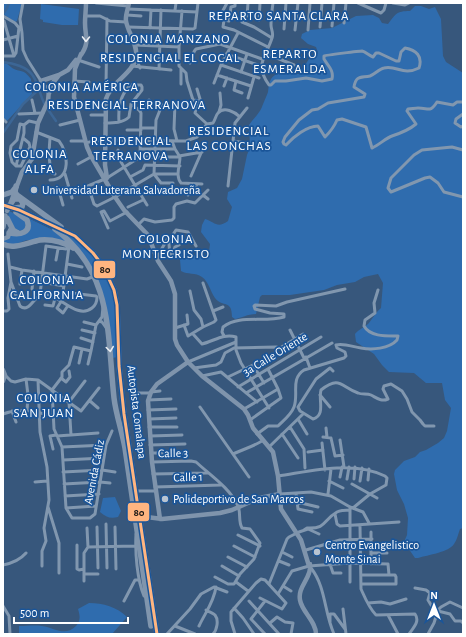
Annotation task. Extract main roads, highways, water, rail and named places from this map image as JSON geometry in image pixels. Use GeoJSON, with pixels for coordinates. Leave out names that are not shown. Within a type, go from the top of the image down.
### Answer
{"type":"FeatureCollection","features":[{"type":"Feature","properties":{"kind":"highway"},"geometry":{"type":"LineString","coordinates":[[3,196],[12,192],[16,186]]}},
{"type":"Feature","properties":{"kind":"highway"},"geometry":{"type":"LineString","coordinates":[[16,186],[17,195],[75,236]]}},
{"type":"Feature","properties":{"kind":"highway"},"geometry":{"type":"LineString","coordinates":[[3,196],[9,194],[11,195],[3,227]]}},
{"type":"Feature","properties":{"kind":"highway"},"geometry":{"type":"LineString","coordinates":[[7,233],[20,234],[27,230],[28,222],[23,216],[8,210]]}},
{"type":"Feature","properties":{"kind":"highway"},"geometry":{"type":"LineString","coordinates":[[8,210],[13,230],[20,234]]}},
{"type":"Feature","properties":{"kind":"highway","name":"Autopista Comalapa"},"geometry":{"type":"LineString","coordinates":[[8,210],[75,236],[90,249],[100,262],[114,290],[117,305],[121,385],[157,633]]}},
{"type":"Feature","properties":{"kind":"highway","name":"Autopista Comalapa"},"geometry":{"type":"LineString","coordinates":[[8,210],[54,229],[70,242],[88,263],[95,276],[101,293],[114,384],[114,396],[124,442],[148,609],[157,633]]}},
{"type":"Feature","properties":{"kind":"highway"},"geometry":{"type":"LineString","coordinates":[[3,245],[12,247],[42,240],[62,242],[77,251],[88,263]]}},
{"type":"Feature","properties":{"kind":"highway"},"geometry":{"type":"LineString","coordinates":[[3,245],[14,246],[29,243]]}},
{"type":"Feature","properties":{"kind":"highway"},"geometry":{"type":"LineString","coordinates":[[114,384],[115,390],[118,393],[121,385]]}},
{"type":"Feature","properties":{"kind":"highway"},"geometry":{"type":"LineString","coordinates":[[117,414],[118,398],[121,399],[124,408]]}},
{"type":"Feature","properties":{"kind":"main road"},"geometry":{"type":"LineString","coordinates":[[74,79],[78,60],[86,46],[87,40],[85,16],[86,3]]}},
{"type":"Feature","properties":{"kind":"main road"},"geometry":{"type":"LineString","coordinates":[[128,6],[127,25],[135,45],[136,59],[132,66],[109,91],[105,102],[106,178],[115,197],[148,235],[157,257],[173,287],[175,339],[177,345],[188,362],[202,376],[244,409],[253,428],[269,447],[274,457],[282,510],[300,531],[306,550],[309,574],[299,596],[301,604],[315,629],[316,634]]}},
{"type":"Feature","properties":{"kind":"main road"},"geometry":{"type":"LineString","coordinates":[[49,92],[42,79],[51,79],[68,70],[82,54]]}},
{"type":"Feature","properties":{"kind":"main road"},"geometry":{"type":"LineString","coordinates":[[68,70],[73,69],[74,100],[91,157],[106,178]]}},
{"type":"Feature","properties":{"kind":"main road"},"geometry":{"type":"LineString","coordinates":[[3,239],[9,235],[10,228],[8,210],[16,186],[22,172],[32,159],[38,122],[48,101],[49,92],[53,82],[59,75]]}},
{"type":"Feature","properties":{"kind":"main road"},"geometry":{"type":"LineString","coordinates":[[98,166],[102,168],[105,165]]}},
{"type":"Feature","properties":{"kind":"main road"},"geometry":{"type":"LineString","coordinates":[[160,519],[150,445],[148,400],[151,392],[163,379],[188,362]]}},
{"type":"Feature","properties":{"kind":"main road"},"geometry":{"type":"LineString","coordinates":[[3,370],[5,375],[3,381]]}},
{"type":"Feature","properties":{"kind":"main road"},"geometry":{"type":"LineString","coordinates":[[139,516],[172,519],[220,513],[239,507],[259,498],[280,496]]}},
{"type":"Feature","properties":{"kind":"main road"},"geometry":{"type":"LineString","coordinates":[[280,496],[284,509],[293,524]]}},
{"type":"Feature","properties":{"kind":"main road"},"geometry":{"type":"LineString","coordinates":[[300,531],[301,540],[309,566]]}},
{"type":"Feature","properties":{"kind":"waterway"},"geometry":{"type":"LineString","coordinates":[[3,14],[9,3]]}},
{"type":"Feature","properties":{"kind":"waterway"},"geometry":{"type":"LineString","coordinates":[[3,62],[20,66],[31,73],[37,83],[45,105]]}},
{"type":"Feature","properties":{"kind":"waterway"},"geometry":{"type":"LineString","coordinates":[[3,133],[23,104],[36,92],[37,87]]}},
{"type":"Feature","properties":{"kind":"waterway"},"geometry":{"type":"LineString","coordinates":[[47,108],[56,121]]}},
{"type":"Feature","properties":{"kind":"place","name":"Universidad Luterana Salvadoreña"},"geometry":{"type":"Point","coordinates":[34,190]}},
{"type":"Feature","properties":{"kind":"place","name":"Polideportivo de San Marcos"},"geometry":{"type":"Point","coordinates":[165,499]}},
{"type":"Feature","properties":{"kind":"place","name":"Centro Evangelistico Monte Sinai"},"geometry":{"type":"Point","coordinates":[317,552]}},
{"type":"Feature","properties":{"kind":"district","name":"REPARTO SANTA CLARA"},"geometry":{"type":"Point","coordinates":[279,16]}},
{"type":"Feature","properties":{"kind":"district","name":"COLONIA MANZANO"},"geometry":{"type":"Point","coordinates":[169,39]}},
{"type":"Feature","properties":{"kind":"district","name":"RESIDENCIAL EL COCAL"},"geometry":{"type":"Point","coordinates":[170,58]}},
{"type":"Feature","properties":{"kind":"district","name":"REPARTO ESMERALDA"},"geometry":{"type":"Point","coordinates":[290,62]}},
{"type":"Feature","properties":{"kind":"district","name":"COLONIA AMÉRICA"},"geometry":{"type":"Point","coordinates":[82,87]}},
{"type":"Feature","properties":{"kind":"district","name":"RESIDENCIAL TERRANOVA"},"geometry":{"type":"Point","coordinates":[127,105]}},
{"type":"Feature","properties":{"kind":"district","name":"RESIDENCIAL LAS CONCHAS"},"geometry":{"type":"Point","coordinates":[229,138]}},
{"type":"Feature","properties":{"kind":"district","name":"RESIDENCIAL TERRANOVA"},"geometry":{"type":"Point","coordinates":[131,148]}},
{"type":"Feature","properties":{"kind":"district","name":"COLONIA ALFA"},"geometry":{"type":"Point","coordinates":[40,162]}},
{"type":"Feature","properties":{"kind":"district","name":"COLONIA MONTECRISTO"},"geometry":{"type":"Point","coordinates":[166,246]}},
{"type":"Feature","properties":{"kind":"district","name":"COLONIA CALIFORNIA"},"geometry":{"type":"Point","coordinates":[47,288]}},
{"type":"Feature","properties":{"kind":"district","name":"COLONIA SAN JUAN"},"geometry":{"type":"Point","coordinates":[44,406]}}]}
